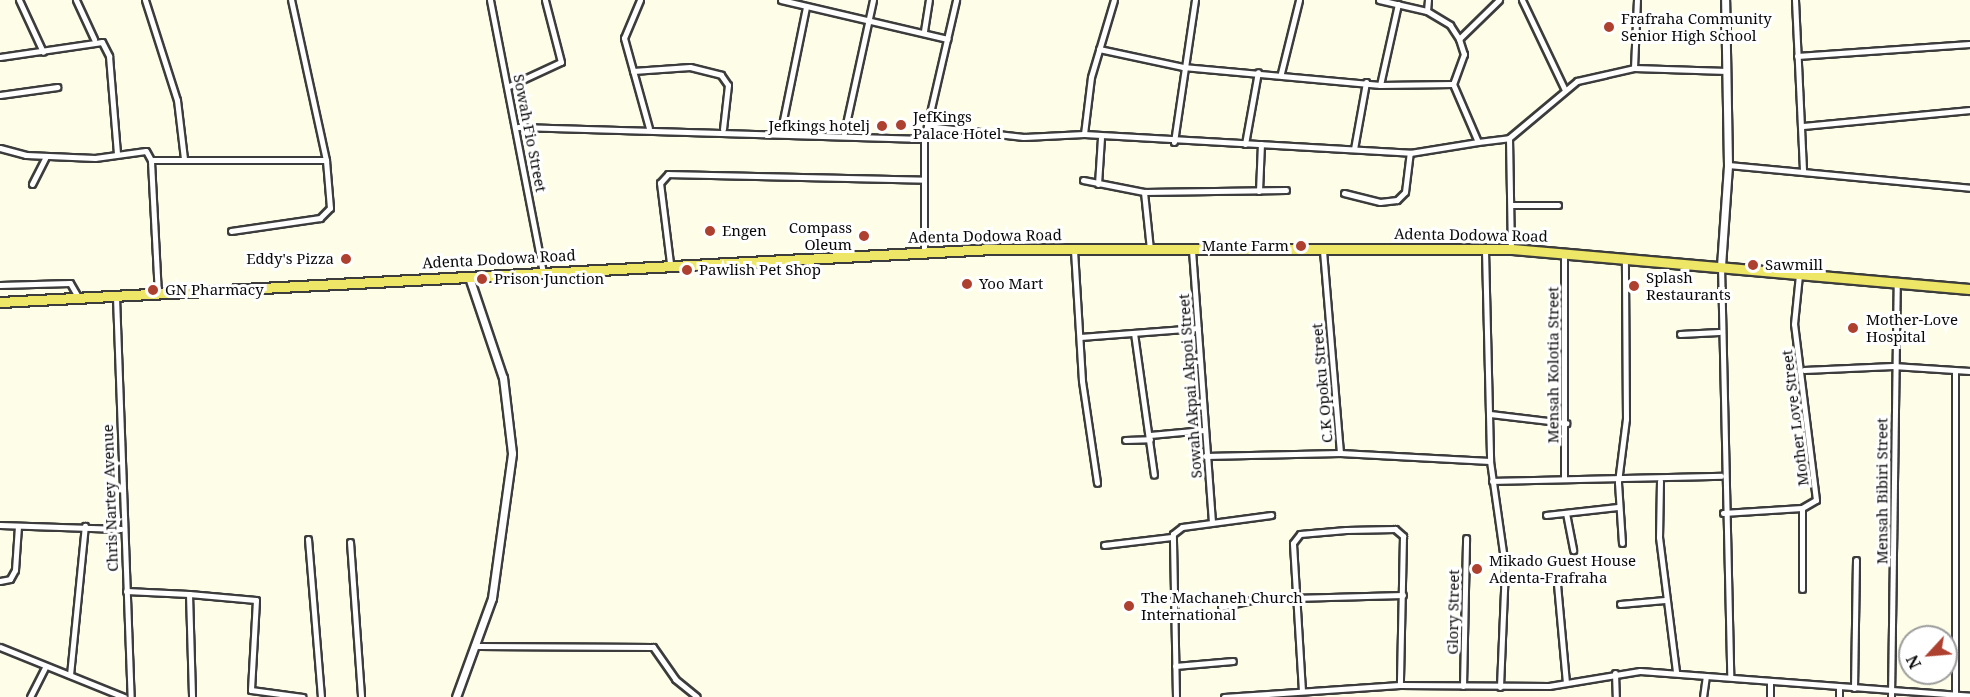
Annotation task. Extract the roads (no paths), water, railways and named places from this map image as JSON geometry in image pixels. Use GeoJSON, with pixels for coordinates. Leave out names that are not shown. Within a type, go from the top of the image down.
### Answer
{"type":"FeatureCollection","features":[{"type":"Feature","properties":{"kind":"main road","name":"Adenta Dodowa Road"},"geometry":{"type":"LineString","coordinates":[[0,302],[469,277],[670,263],[924,252],[1150,249],[1511,249],[1970,289]]}},
{"type":"Feature","properties":{"kind":"street"},"geometry":{"type":"LineString","coordinates":[[19,0],[43,52]]}},
{"type":"Feature","properties":{"kind":"street"},"geometry":{"type":"LineString","coordinates":[[76,0],[94,39],[109,56],[117,154]]}},
{"type":"Feature","properties":{"kind":"street"},"geometry":{"type":"LineString","coordinates":[[145,0],[177,100],[184,159]]}},
{"type":"Feature","properties":{"kind":"street"},"geometry":{"type":"LineString","coordinates":[[231,231],[327,214],[326,160],[291,0]]}},
{"type":"Feature","properties":{"kind":"street","name":"Sowah Fio Street"},"geometry":{"type":"LineString","coordinates":[[490,0],[518,127],[543,272]]}},
{"type":"Feature","properties":{"kind":"street"},"geometry":{"type":"LineString","coordinates":[[509,86],[561,62],[545,0]]}},
{"type":"Feature","properties":{"kind":"street"},"geometry":{"type":"LineString","coordinates":[[640,0],[624,38],[649,128]]}},
{"type":"Feature","properties":{"kind":"street"},"geometry":{"type":"LineString","coordinates":[[781,0],[868,22],[924,31],[947,39]]}},
{"type":"Feature","properties":{"kind":"street"},"geometry":{"type":"LineString","coordinates":[[844,133],[873,0]]}},
{"type":"Feature","properties":{"kind":"street"},"geometry":{"type":"LineString","coordinates":[[924,31],[929,0]]}},
{"type":"Feature","properties":{"kind":"street"},"geometry":{"type":"LineString","coordinates":[[924,252],[924,139],[956,0]]}},
{"type":"Feature","properties":{"kind":"street"},"geometry":{"type":"LineString","coordinates":[[1083,134],[1099,49],[1114,0]]}},
{"type":"Feature","properties":{"kind":"street"},"geometry":{"type":"LineString","coordinates":[[1174,142],[1183,67],[1195,0]]}},
{"type":"Feature","properties":{"kind":"street"},"geometry":{"type":"LineString","coordinates":[[1281,74],[1299,0]]}},
{"type":"Feature","properties":{"kind":"street"},"geometry":{"type":"LineString","coordinates":[[1379,0],[1427,11],[1450,25],[1459,39],[1464,54],[1453,84],[1478,142]]}},
{"type":"Feature","properties":{"kind":"street"},"geometry":{"type":"LineString","coordinates":[[1427,11],[1428,0]]}},
{"type":"Feature","properties":{"kind":"street"},"geometry":{"type":"LineString","coordinates":[[1459,39],[1499,0]]}},
{"type":"Feature","properties":{"kind":"street"},"geometry":{"type":"LineString","coordinates":[[1522,0],[1565,90]]}},
{"type":"Feature","properties":{"kind":"street"},"geometry":{"type":"LineString","coordinates":[[1634,68],[1637,0]]}},
{"type":"Feature","properties":{"kind":"street"},"geometry":{"type":"LineString","coordinates":[[1725,0],[1728,165],[1719,333],[1721,476],[1730,677]]}},
{"type":"Feature","properties":{"kind":"street"},"geometry":{"type":"LineString","coordinates":[[1795,0],[1803,126],[1803,171]]}},
{"type":"Feature","properties":{"kind":"street"},"geometry":{"type":"LineString","coordinates":[[1380,85],[1398,4]]}},
{"type":"Feature","properties":{"kind":"street"},"geometry":{"type":"LineString","coordinates":[[782,130],[806,7]]}},
{"type":"Feature","properties":{"kind":"street"},"geometry":{"type":"LineString","coordinates":[[0,57],[43,52],[94,39]]}},
{"type":"Feature","properties":{"kind":"street"},"geometry":{"type":"LineString","coordinates":[[1797,56],[1970,45]]}},
{"type":"Feature","properties":{"kind":"street"},"geometry":{"type":"LineString","coordinates":[[1099,49],[1183,67],[1281,74],[1380,85],[1453,84]]}},
{"type":"Feature","properties":{"kind":"street"},"geometry":{"type":"LineString","coordinates":[[633,71],[690,67],[721,75],[728,85],[723,129]]}},
{"type":"Feature","properties":{"kind":"street"},"geometry":{"type":"LineString","coordinates":[[927,126],[1023,136],[1083,134],[1101,138],[1410,153],[1509,138],[1577,81],[1634,68],[1727,71]]}},
{"type":"Feature","properties":{"kind":"street"},"geometry":{"type":"LineString","coordinates":[[1245,144],[1258,72]]}},
{"type":"Feature","properties":{"kind":"street"},"geometry":{"type":"LineString","coordinates":[[1354,149],[1366,82]]}},
{"type":"Feature","properties":{"kind":"street"},"geometry":{"type":"LineString","coordinates":[[0,95],[57,87]]}},
{"type":"Feature","properties":{"kind":"street"},"geometry":{"type":"LineString","coordinates":[[1803,126],[1970,110]]}},
{"type":"Feature","properties":{"kind":"street"},"geometry":{"type":"LineString","coordinates":[[518,127],[782,130],[924,139]]}},
{"type":"Feature","properties":{"kind":"street"},"geometry":{"type":"LineString","coordinates":[[1098,184],[1101,138]]}},
{"type":"Feature","properties":{"kind":"street"},"geometry":{"type":"LineString","coordinates":[[1509,138],[1513,205],[1511,249]]}},
{"type":"Feature","properties":{"kind":"street"},"geometry":{"type":"LineString","coordinates":[[1258,191],[1261,144]]}},
{"type":"Feature","properties":{"kind":"street"},"geometry":{"type":"LineString","coordinates":[[0,148],[46,156],[146,151],[151,160],[158,295]]}},
{"type":"Feature","properties":{"kind":"street"},"geometry":{"type":"LineString","coordinates":[[1344,193],[1380,202],[1397,200],[1405,192],[1410,153]]}},
{"type":"Feature","properties":{"kind":"street"},"geometry":{"type":"LineString","coordinates":[[32,184],[46,156]]}},
{"type":"Feature","properties":{"kind":"street"},"geometry":{"type":"LineString","coordinates":[[151,160],[326,160]]}},
{"type":"Feature","properties":{"kind":"street"},"geometry":{"type":"LineString","coordinates":[[1728,165],[1970,189]]}},
{"type":"Feature","properties":{"kind":"street"},"geometry":{"type":"LineString","coordinates":[[670,263],[660,183],[668,174],[924,180]]}},
{"type":"Feature","properties":{"kind":"street"},"geometry":{"type":"LineString","coordinates":[[1083,180],[1144,192],[1286,190]]}},
{"type":"Feature","properties":{"kind":"street"},"geometry":{"type":"LineString","coordinates":[[1144,192],[1150,249]]}},
{"type":"Feature","properties":{"kind":"street"},"geometry":{"type":"LineString","coordinates":[[1513,205],[1558,204]]}},
{"type":"Feature","properties":{"kind":"street","name":"C.K Opoku Street"},"geometry":{"type":"LineString","coordinates":[[1205,456],[1340,453],[1323,249]]}},
{"type":"Feature","properties":{"kind":"street"},"geometry":{"type":"LineString","coordinates":[[1074,250],[1080,337],[1097,483]]}},
{"type":"Feature","properties":{"kind":"street","name":"Sowah Akpai Akpoi Street"},"geometry":{"type":"LineString","coordinates":[[1192,250],[1205,456],[1212,522]]}},
{"type":"Feature","properties":{"kind":"street"},"geometry":{"type":"LineString","coordinates":[[1485,250],[1491,481],[1505,567],[1500,687]]}},
{"type":"Feature","properties":{"kind":"street","name":"Mensah Kolotia Street"},"geometry":{"type":"LineString","coordinates":[[1564,252],[1566,423],[1564,478]]}},
{"type":"Feature","properties":{"kind":"street"},"geometry":{"type":"LineString","coordinates":[[1622,543],[1618,482],[1626,419],[1625,260]]}},
{"type":"Feature","properties":{"kind":"street","name":"Mother Love Street"},"geometry":{"type":"LineString","coordinates":[[1723,513],[1802,508],[1816,500],[1804,370],[1794,324],[1799,275]]}},
{"type":"Feature","properties":{"kind":"street"},"geometry":{"type":"LineString","coordinates":[[456,697],[478,646],[502,545],[512,444],[503,378],[469,277]]}},
{"type":"Feature","properties":{"kind":"street"},"geometry":{"type":"LineString","coordinates":[[0,285],[70,283],[78,297]]}},
{"type":"Feature","properties":{"kind":"street","name":"Mensah Bibiri Street"},"geometry":{"type":"LineString","coordinates":[[1891,694],[1893,366],[1897,284]]}},
{"type":"Feature","properties":{"kind":"street","name":"Chris Nartey Avenue"},"geometry":{"type":"LineString","coordinates":[[116,297],[121,529],[131,697]]}},
{"type":"Feature","properties":{"kind":"street"},"geometry":{"type":"LineString","coordinates":[[1080,337],[1198,328]]}},
{"type":"Feature","properties":{"kind":"street"},"geometry":{"type":"LineString","coordinates":[[1134,333],[1154,475]]}},
{"type":"Feature","properties":{"kind":"street"},"geometry":{"type":"LineString","coordinates":[[1680,334],[1719,333]]}},
{"type":"Feature","properties":{"kind":"street"},"geometry":{"type":"LineString","coordinates":[[1804,370],[1893,366],[1970,371]]}},
{"type":"Feature","properties":{"kind":"street"},"geometry":{"type":"LineString","coordinates":[[1955,371],[1955,695]]}},
{"type":"Feature","properties":{"kind":"street"},"geometry":{"type":"LineString","coordinates":[[1490,414],[1566,423]]}},
{"type":"Feature","properties":{"kind":"street"},"geometry":{"type":"LineString","coordinates":[[1125,440],[1204,430]]}},
{"type":"Feature","properties":{"kind":"street"},"geometry":{"type":"LineString","coordinates":[[1340,453],[1490,461]]}},
{"type":"Feature","properties":{"kind":"street"},"geometry":{"type":"LineString","coordinates":[[1491,481],[1564,478],[1618,482],[1721,476]]}},
{"type":"Feature","properties":{"kind":"street"},"geometry":{"type":"LineString","coordinates":[[1660,481],[1665,600],[1676,672]]}},
{"type":"Feature","properties":{"kind":"street"},"geometry":{"type":"LineString","coordinates":[[1546,515],[1618,507]]}},
{"type":"Feature","properties":{"kind":"street"},"geometry":{"type":"LineString","coordinates":[[1802,508],[1802,589]]}},
{"type":"Feature","properties":{"kind":"street"},"geometry":{"type":"LineString","coordinates":[[1566,513],[1573,550]]}},
{"type":"Feature","properties":{"kind":"street"},"geometry":{"type":"LineString","coordinates":[[1104,545],[1172,537],[1182,527],[1270,515]]}},
{"type":"Feature","properties":{"kind":"street"},"geometry":{"type":"LineString","coordinates":[[0,525],[85,526],[121,529]]}},
{"type":"Feature","properties":{"kind":"street"},"geometry":{"type":"LineString","coordinates":[[0,581],[10,579],[15,570],[18,526]]}},
{"type":"Feature","properties":{"kind":"street"},"geometry":{"type":"LineString","coordinates":[[70,675],[85,526]]}},
{"type":"Feature","properties":{"kind":"street"},"geometry":{"type":"LineString","coordinates":[[1302,691],[1294,598],[1295,537],[1395,529],[1403,536],[1400,685]]}},
{"type":"Feature","properties":{"kind":"street"},"geometry":{"type":"LineString","coordinates":[[1172,537],[1176,697]]}},
{"type":"Feature","properties":{"kind":"street","name":"Glory Street"},"geometry":{"type":"LineString","coordinates":[[1463,686],[1466,538]]}},
{"type":"Feature","properties":{"kind":"street"},"geometry":{"type":"LineString","coordinates":[[308,539],[321,697]]}},
{"type":"Feature","properties":{"kind":"street"},"geometry":{"type":"LineString","coordinates":[[350,542],[361,697]]}},
{"type":"Feature","properties":{"kind":"street"},"geometry":{"type":"LineString","coordinates":[[1854,688],[1856,560]]}},
{"type":"Feature","properties":{"kind":"street"},"geometry":{"type":"LineString","coordinates":[[1557,584],[1566,683]]}},
{"type":"Feature","properties":{"kind":"street"},"geometry":{"type":"LineString","coordinates":[[126,591],[256,600],[251,690],[303,697]]}},
{"type":"Feature","properties":{"kind":"street"},"geometry":{"type":"LineString","coordinates":[[189,594],[192,697]]}},
{"type":"Feature","properties":{"kind":"street"},"geometry":{"type":"LineString","coordinates":[[1221,607],[1294,598],[1403,595]]}},
{"type":"Feature","properties":{"kind":"street"},"geometry":{"type":"LineString","coordinates":[[1620,604],[1665,600]]}},
{"type":"Feature","properties":{"kind":"street"},"geometry":{"type":"LineString","coordinates":[[478,646],[653,646],[675,680],[696,697]]}},
{"type":"Feature","properties":{"kind":"street"},"geometry":{"type":"LineString","coordinates":[[0,647],[124,697]]}},
{"type":"Feature","properties":{"kind":"street"},"geometry":{"type":"LineString","coordinates":[[1175,666],[1233,661]]}},
{"type":"Feature","properties":{"kind":"street"},"geometry":{"type":"LineString","coordinates":[[30,697],[45,667]]}},
{"type":"Feature","properties":{"kind":"street"},"geometry":{"type":"LineString","coordinates":[[1224,697],[1400,685],[1500,687],[1566,683],[1615,673],[1676,672],[1854,688],[1891,694],[1970,696]]}},
{"type":"Feature","properties":{"kind":"street"},"geometry":{"type":"LineString","coordinates":[[1615,673],[1616,697]]}},
{"type":"Feature","properties":{"kind":"street"},"geometry":{"type":"LineString","coordinates":[[1703,697],[1706,676]]}},
{"type":"Feature","properties":{"kind":"street"},"geometry":{"type":"LineString","coordinates":[[1770,681],[1770,697]]}},
{"type":"Feature","properties":{"kind":"street"},"geometry":{"type":"LineString","coordinates":[[1839,687],[1839,697]]}},
{"type":"Feature","properties":{"kind":"street"},"geometry":{"type":"LineString","coordinates":[[1316,697],[1317,690]]}},
{"type":"Feature","properties":{"kind":"place","name":"Frafraha Community Senior High School"},"geometry":{"type":"Point","coordinates":[1609,27]}},
{"type":"Feature","properties":{"kind":"place","name":"JefKings Palace Hotel"},"geometry":{"type":"Point","coordinates":[901,125]}},
{"type":"Feature","properties":{"kind":"place","name":"Jefkings hotelj"},"geometry":{"type":"Point","coordinates":[882,126]}},
{"type":"Feature","properties":{"kind":"place","name":"Engen"},"geometry":{"type":"Point","coordinates":[710,231]}},
{"type":"Feature","properties":{"kind":"place","name":"Compass Oleum"},"geometry":{"type":"Point","coordinates":[864,236]}},
{"type":"Feature","properties":{"kind":"place","name":"Mante Farm"},"geometry":{"type":"Point","coordinates":[1301,246]}},
{"type":"Feature","properties":{"kind":"place","name":"Eddy's Pizza"},"geometry":{"type":"Point","coordinates":[346,259]}},
{"type":"Feature","properties":{"kind":"place","name":"Sawmill"},"geometry":{"type":"Point","coordinates":[1753,265]}},
{"type":"Feature","properties":{"kind":"place","name":"Pawlish Pet Shop"},"geometry":{"type":"Point","coordinates":[687,270]}},
{"type":"Feature","properties":{"kind":"place","name":"Prison Junction"},"geometry":{"type":"Point","coordinates":[482,279]}},
{"type":"Feature","properties":{"kind":"place","name":"Yoo Mart"},"geometry":{"type":"Point","coordinates":[967,284]}},
{"type":"Feature","properties":{"kind":"place","name":"Splash Restaurants"},"geometry":{"type":"Point","coordinates":[1634,286]}},
{"type":"Feature","properties":{"kind":"place","name":"GN Pharmacy"},"geometry":{"type":"Point","coordinates":[153,290]}},
{"type":"Feature","properties":{"kind":"place","name":"Mother-Love Hospital"},"geometry":{"type":"Point","coordinates":[1853,328]}},
{"type":"Feature","properties":{"kind":"place","name":"Mikado Guest House Adenta-Frafraha"},"geometry":{"type":"Point","coordinates":[1477,569]}},
{"type":"Feature","properties":{"kind":"place","name":"The Machaneh Church International"},"geometry":{"type":"Point","coordinates":[1129,606]}}]}
